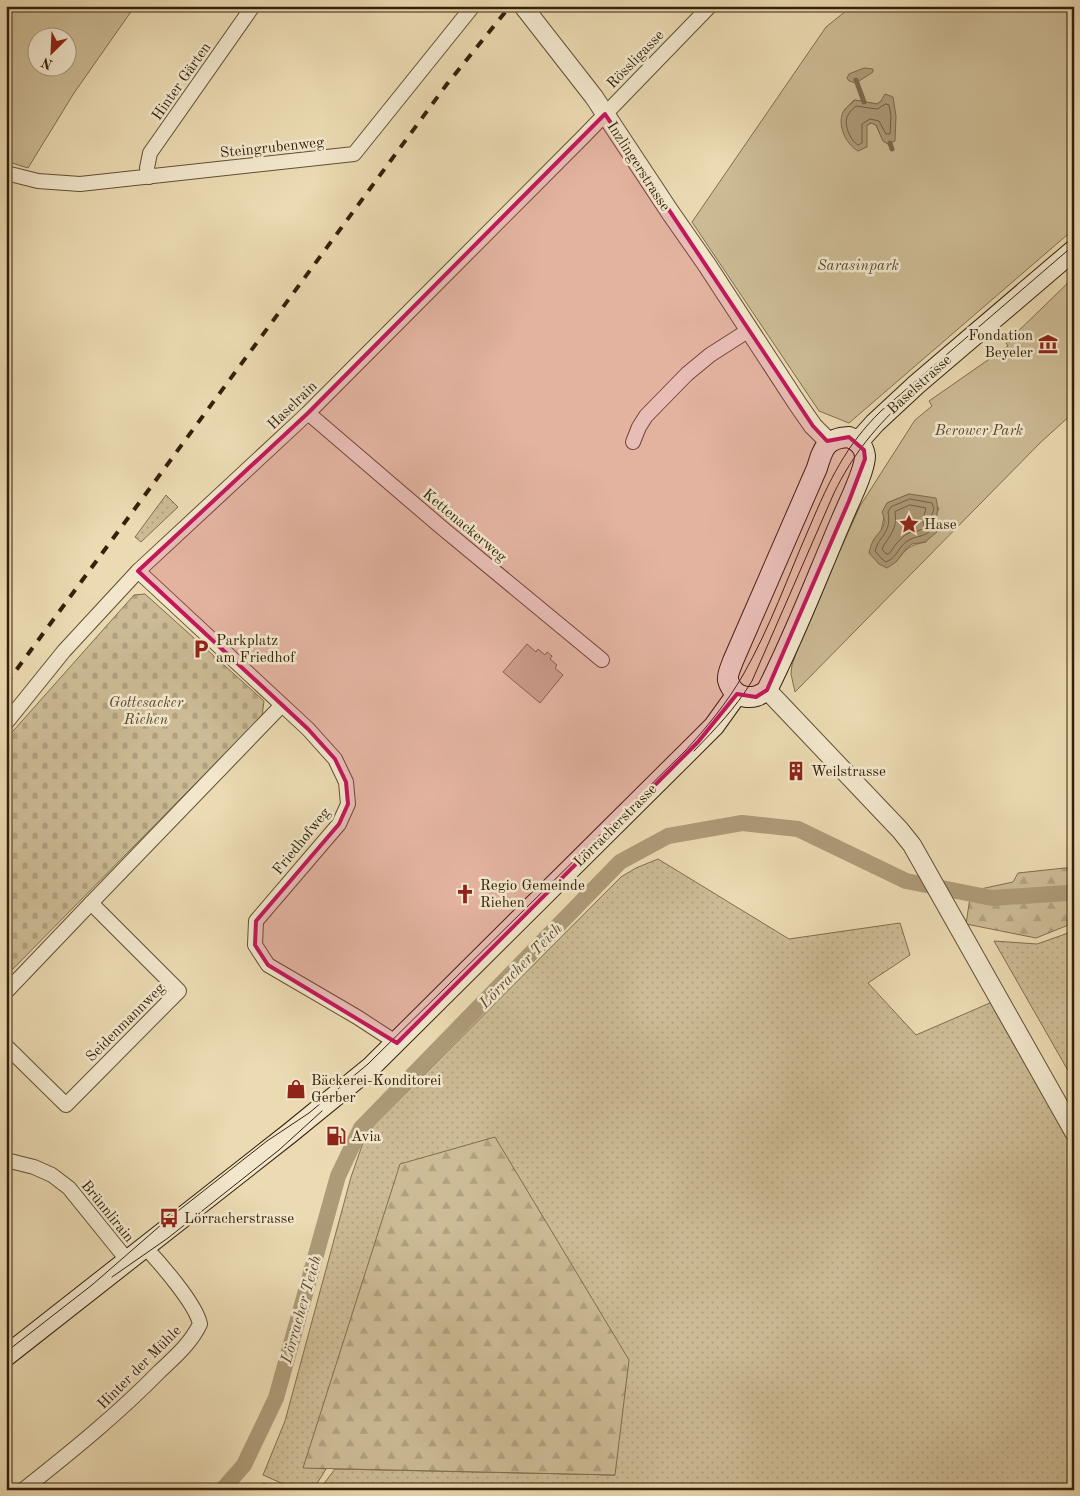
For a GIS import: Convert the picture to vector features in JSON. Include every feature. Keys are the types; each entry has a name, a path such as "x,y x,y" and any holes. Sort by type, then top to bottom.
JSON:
{"main road":[{"name":"Baselstrasse","path":"858,442 875,423 917,384 1074,250"},
{"path":"849,437 858,442 864,450 865,459 861,472 767,690 756,698 737,694 731,687 728,674 821,455 829,442 838,438 849,437"},
{"name":"Lörracherstrasse","path":"6,1356 347,1087 396,1042 714,726 737,694"}],"street":[{"name":"Hinter Gärten","path":"148,177 147,168 150,153 253,6"},
{"name":"Steingrubenweg","path":"6,172 38,181 80,184 354,154 473,6"},
{"name":"Inzlingerstrasse","path":"523,6 594,96 813,426 829,442"},
{"name":"Rössligasse","path":"605,114 710,6"},
{"name":"Haselrain","path":"6,723 64,651 138,571 308,413 605,114"},
{"path":"633,442 646,416 687,374 710,355 749,330"},
{"name":"Kettenackerweg","path":"308,413 441,527 602,660"},
{"name":"Friedhofweg","path":"138,571 308,729 334,759 346,782 348,804 340,824 256,921 255,945 268,965 357,1016 396,1042"},
{"path":"767,690 912,845 1074,1132"},
{"path":"6,992 282,705"},
{"name":"Seidenmannweg","path":"6,1046 66,1105 179,991 91,904"},
{"name":"Brünnlirain","path":"6,1160 34,1167 52,1175 69,1188 128,1261"},
{"name":"Hinter der Mühle","path":"24,1490 129,1403 196,1334 200,1324 195,1311 157,1259 145,1247"}],"highlighted area":[{"path":"605,114 813,426 827,441 849,437 864,450 865,459 849,501 767,690 756,697 737,694 698,742 397,1043 268,965 255,945 256,921 339,824 348,804 346,782 335,759 308,729 138,571 308,413"}],"green space":[{"path":"6,6 135,6 74,93 28,168 6,161"},
{"name":"Sarasinpark","path":"852,6 1074,6 1074,229 849,423 819,411 692,222 826,27","holes":["854,100 877,104 881,101 888,144 883,141 876,125 871,123 867,125 844,110"]},
{"name":"Berower Park","path":"1074,277 1074,412 1040,443 795,692 791,674 792,665 803,633 860,506 915,420 932,406 929,401 1008,346 1006,343","holes":["909,494 939,508 926,542 908,548 896,562 873,541 881,531 887,503"]},
{"path":"166,495 178,507 141,542 135,537"},
{"name":"Gottesacker Riehen","path":"145,594 264,701 262,716 6,976 6,739 134,595"},
{"path":"527,644 536,652 538,649 545,655 547,652 552,656 550,659 557,665 555,668 563,675 540,703 503,672"},
{"path":"658,859 789,939 900,923 910,955 868,983 916,1035 999,999 1074,1132 1074,1490 319,1490 335,1469 615,1475 303,1467 326,1469 313,1490 297,1490 263,1475 285,1421 351,1177 365,1137 375,1124 621,877 636,868"},
{"path":"1074,867 1074,917 1071,924 1036,938 966,924 971,891 1013,882 1018,873"},
{"path":"1074,931 1074,1081 994,941 1037,944"},
{"path":"495,1137 629,1360 615,1475 303,1468 400,1164"},
{"path":"263,1483 287,1490 256,1490"}],"water":[{"path":"864,68 873,69 873,72 856,83 849,81 847,78 849,74"},
{"path":"885,94 893,97 896,116 895,141 888,144 883,141 876,125 871,123 867,125 867,147 858,151 846,139 842,129 841,117 843,112 855,100 877,104"},
{"path":"909,494 936,498 937,532 925,542 912,544 896,562 887,568 879,564 869,553 873,541 884,525 882,512 887,503"}],"waterway":[{"path":"856,80 864,102"},
{"path":"890,143 892,149"},
{"name":"Lörracher Teich","path":"222,1490 244,1465 276,1398 338,1176 361,1128 620,862 668,836 742,823 798,829 906,881 992,898 1068,893 1074,890"}],"tram line":[{"path":"6,1352 92,1285 169,1218 267,1141 309,1113 368,1064 685,751 716,715 753,657 824,494 848,450 881,411 1074,245"},
{"path":"694,751 718,726 752,681 841,479 866,441 909,396"},
{"path":"112,1277 168,1238 279,1150 322,1111"}],"railway":[{"path":"6,684 447,84 510,6"}],"place":[{"name":"Fondation Beyeler","path":"1048,344"},
{"name":"Hase","path":"909,524"},
{"name":"Parkplatz am Friedhof","path":"201,649"},
{"name":"Weilstrasse","path":"796,771"},
{"name":"Regio Gemeinde Riehen","path":"465,894"},
{"name":"Bäckerei-Konditorei Gerber","path":"296,1089"},
{"name":"Avia","path":"336,1136"},
{"name":"Lörracherstrasse","path":"169,1218"}]}
